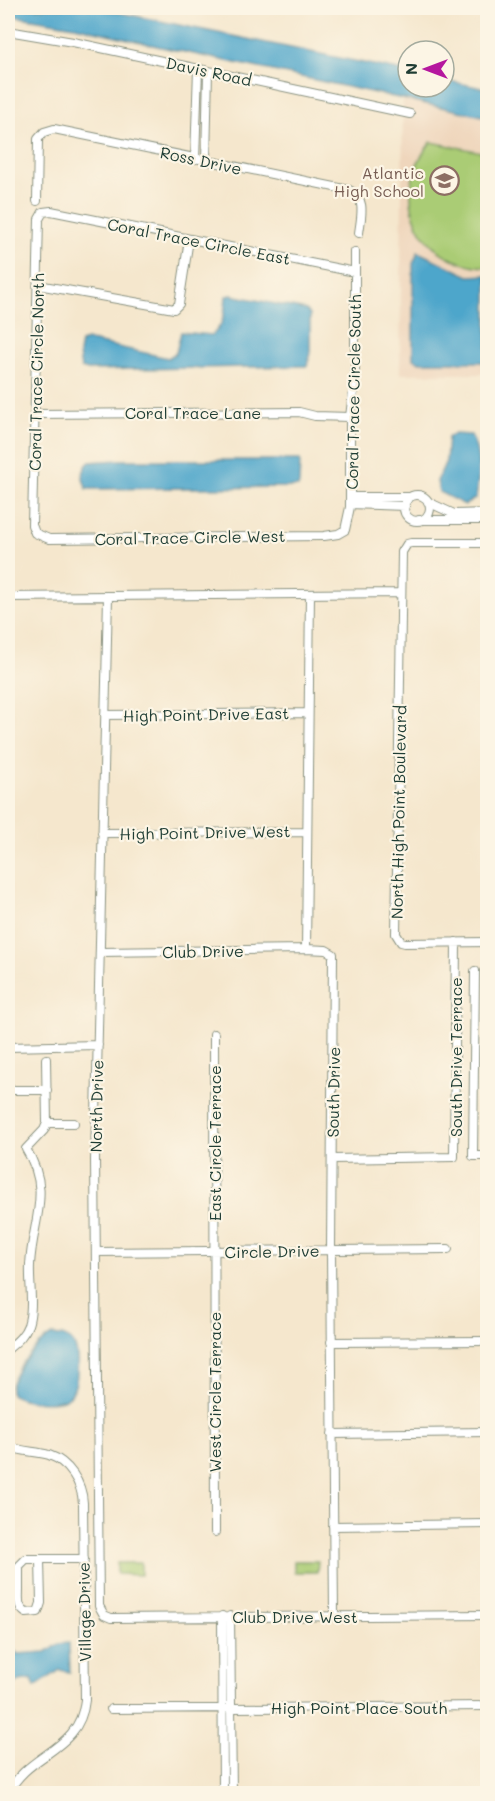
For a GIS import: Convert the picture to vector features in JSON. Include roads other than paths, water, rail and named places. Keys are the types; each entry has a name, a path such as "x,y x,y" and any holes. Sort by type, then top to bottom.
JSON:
{"street":[{"name":"Davis Road","path":"8,31 61,39 410,114"},
{"path":"195,159 198,69"},
{"path":"206,162 208,71"},
{"name":"Ross Drive","path":"36,201 38,144 41,135 54,129 349,190 360,198 359,233"},
{"name":"Coral Trace Circle East","path":"43,212 51,211 355,272"},
{"name":"Coral Trace Circle North","path":"35,533 32,525 34,414 39,219 43,212"},
{"path":"38,285 174,309 179,304 189,239"},
{"name":"Coral Trace Circle South","path":"345,530 350,500 350,417 355,375 356,252"},
{"name":"Coral Trace Lane","path":"34,414 299,412 315,416 350,417"},
{"path":"350,500 420,495 428,502 454,514 488,513"},
{"path":"410,497 405,506 408,516 418,520 488,520"},
{"path":"350,500 405,506"},
{"path":"418,520 427,515 428,502"},
{"name":"Coral Trace Circle West","path":"35,533 49,539 324,536 339,534 345,530"},
{"name":"North High Point Boulevard","path":"488,543 407,544 402,552 396,934 400,942 405,943 488,942"},
{"path":"8,597 401,593"},
{"path":"306,950 310,594"},
{"name":"North Drive","path":"104,1615 99,1606 96,1252 108,596"},
{"name":"High Point Drive East","path":"105,715 308,713"},
{"name":"High Point Drive West","path":"102,833 307,832"},
{"name":"South Drive Terrace","path":"332,1159 454,1156 456,942"},
{"name":"Club Drive","path":"100,952 306,950"},
{"name":"South Drive","path":"306,950 330,951 334,959 330,1250 334,1616"},
{"path":"474,971 473,1156 488,1156"},
{"name":"East Circle Terrace","path":"213,1251 214,1034"},
{"path":"8,1047 98,1045"},
{"path":"8,1349 22,1335 29,1320 30,1262 40,1205 38,1177 26,1149 44,1130 47,1123 46,1059"},
{"path":"8,1090 47,1090"},
{"path":"47,1123 74,1123"},
{"name":"Circle Drive","path":"96,1252 448,1249"},
{"name":"West Circle Terrace","path":"213,1251 215,1532"},
{"path":"331,1342 488,1341"},
{"path":"332,1434 488,1432"},
{"name":"Village Drive","path":"8,1446 26,1453 50,1456 70,1470 83,1498 85,1700 82,1718 66,1741 17,1778 8,1794"},
{"path":"333,1526 488,1524"},
{"path":"40,1559 41,1603 38,1612 26,1613 19,1605 22,1561 40,1559 84,1559"},
{"path":"8,1589 19,1589"},
{"name":"Club Drive West","path":"104,1615 111,1618 488,1615"},
{"path":"226,1616 227,1708 232,1794"},
{"name":"High Point Place South","path":"111,1709 488,1706"},
{"path":"223,1794 227,1708"}],"water":[{"path":"8,8 97,8 396,70 396,97 161,47 75,26 8,15"},
{"path":"456,83 487,89 487,117 403,99 456,99"},
{"path":"418,252 469,276 487,275 487,362 420,362 413,359 413,264"},
{"path":"231,295 306,310 310,315 310,356 307,366 88,370 81,368 79,353 81,342 86,340 168,358 176,353 181,332 212,335 216,331 223,318 226,296"},
{"path":"454,434 471,435 478,458 476,498 465,505 439,492 437,481 446,461 448,437"},
{"path":"300,460 299,484 298,487 87,489 83,475 89,462"},
{"path":"52,1335 69,1339 75,1348 77,1368 72,1393 68,1397 52,1402 33,1401 11,1394 14,1378 24,1361 38,1345"},
{"path":"69,1643 70,1672 60,1670 35,1687 32,1679 19,1681 8,1691 8,1645 18,1654 46,1652 59,1644"}],"place":[{"name":"Atlantic High School","path":"445,181"}]}
